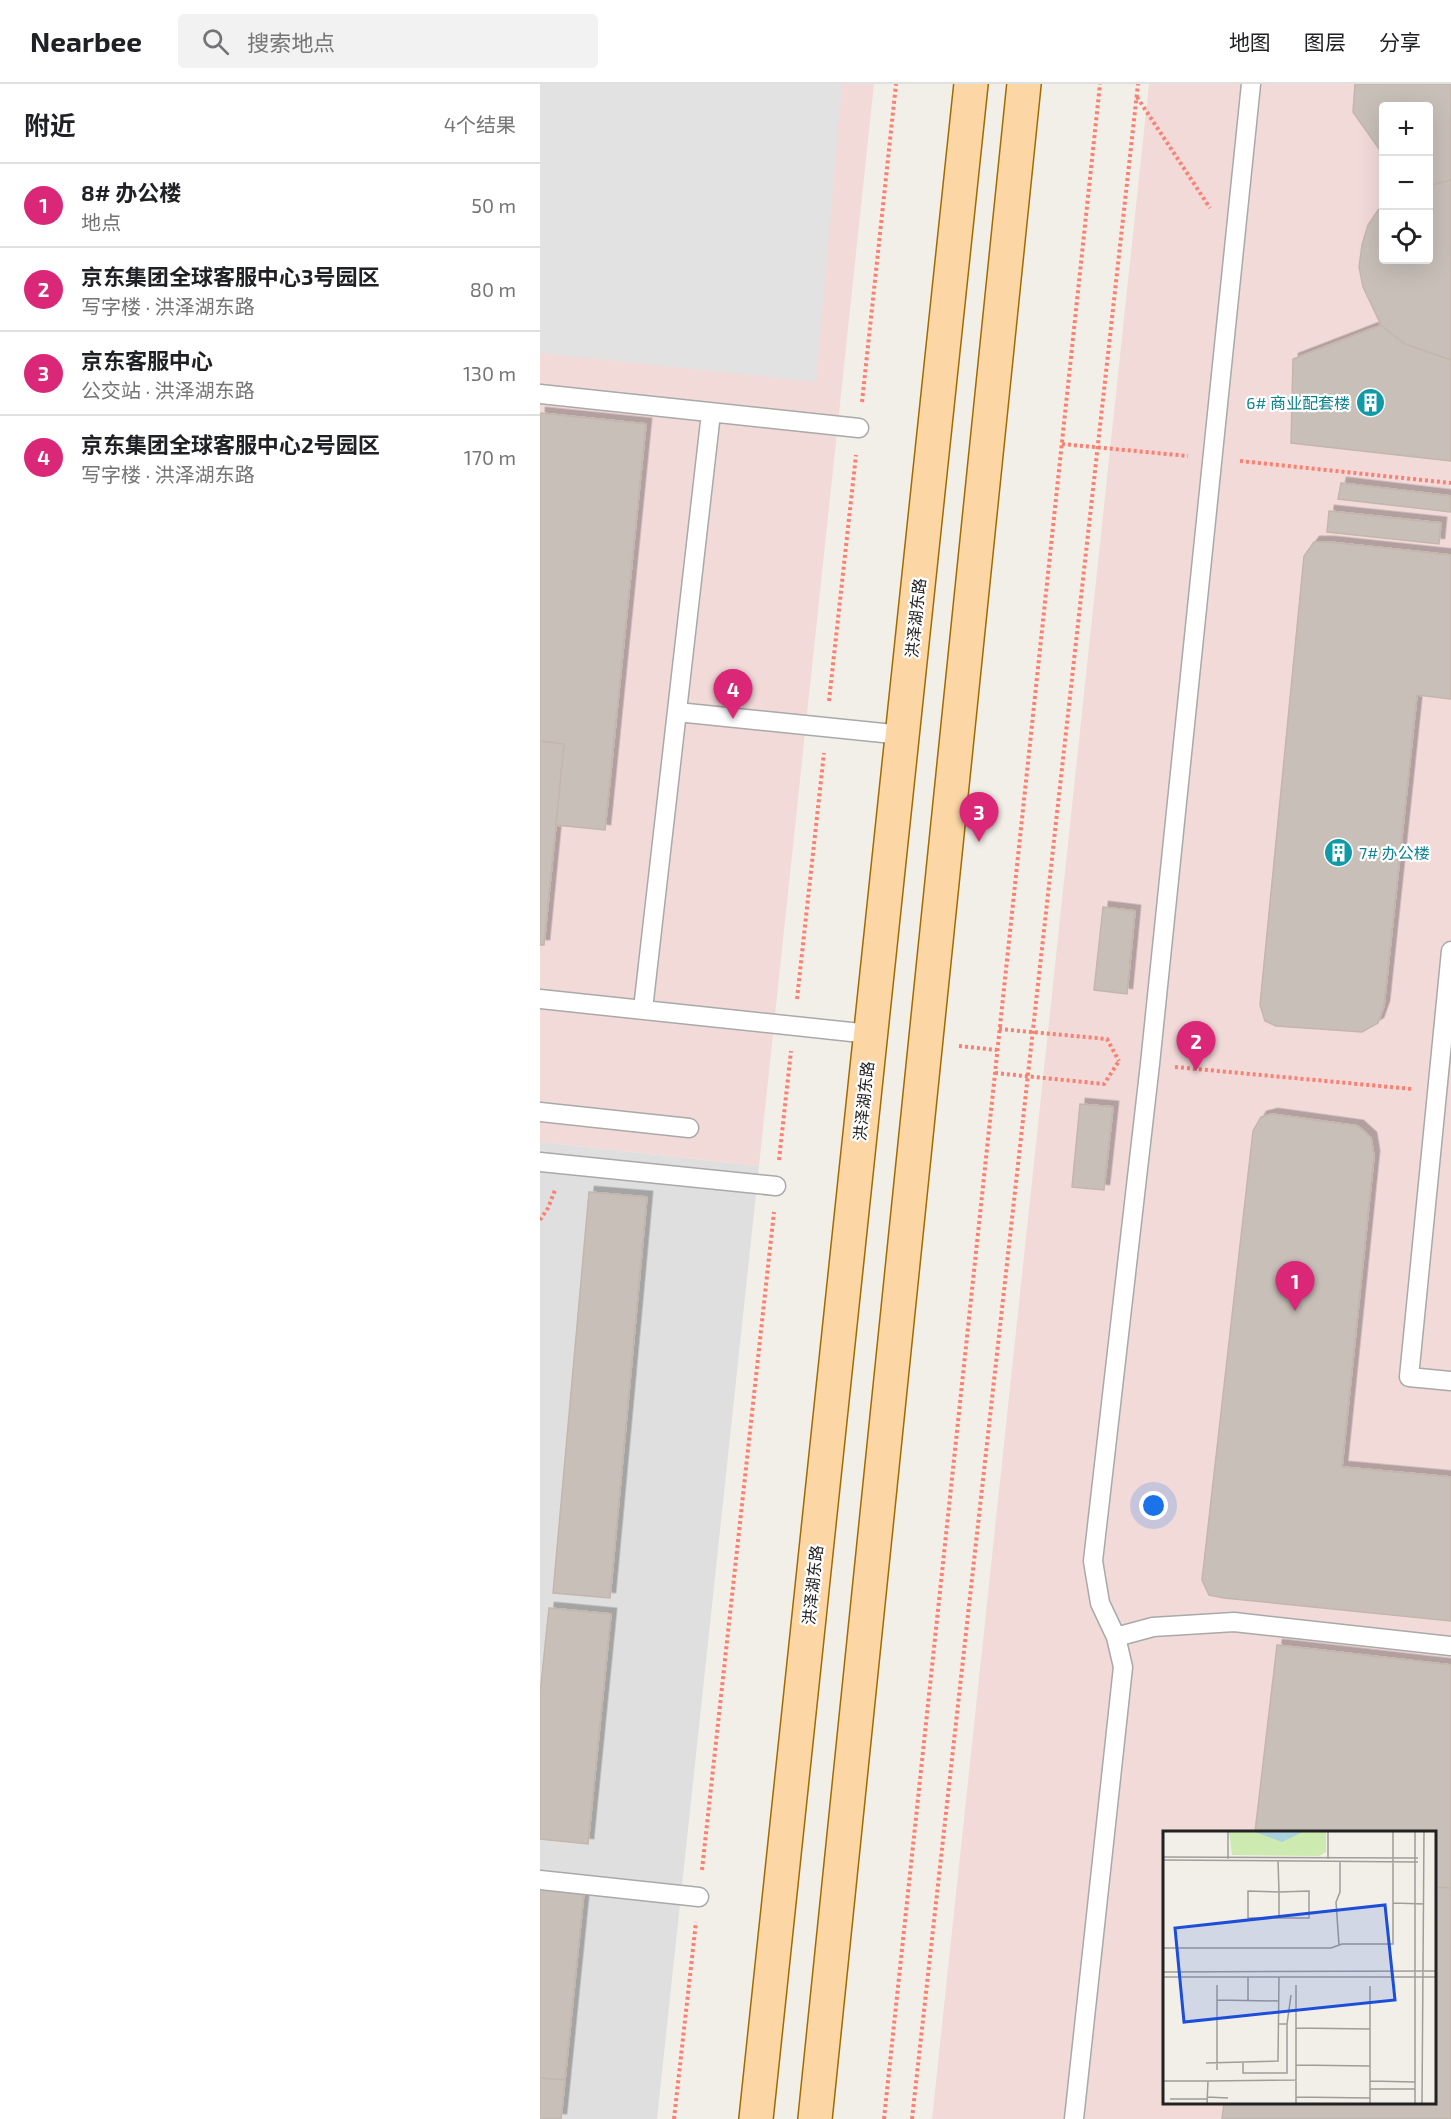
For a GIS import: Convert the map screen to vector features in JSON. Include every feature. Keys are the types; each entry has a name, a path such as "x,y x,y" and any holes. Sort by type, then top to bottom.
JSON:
{"main road":[{"name":"洪泽湖东路","path":"756,2119 971,84"},
{"path":"814,2119 1024,84"}],"lane":[{"path":"1074,2119 1123,1667 1116,1637 1100,1603 1093,1561 1150,1064 1251,84"},
{"path":"540,394 859,428"},
{"path":"643,1009 711,412"},
{"path":"677,712 903,735"},
{"path":"1451,951 1444,1092 1408,1377 1451,1381"},
{"path":"540,999 870,1034"},
{"path":"540,1112 689,1128"},
{"path":"540,1162 776,1186"},
{"path":"1116,1637 1153,1627 1234,1622 1451,1646"},
{"path":"540,1880 699,1897"}],"path":[{"path":"674,2119 896,84"},
{"path":"884,2119 1100,84"},
{"path":"912,2119 1138,84"},
{"path":"1137,96 1234,246"},
{"path":"1062,444 1451,483"},
{"path":"999,1029 1107,1039 1119,1061"},
{"path":"994,1073 1104,1084 1119,1061"},
{"path":"1119,1061 1444,1092"}],"shaded area":[{"path":"540,84 874,84 759,1166 540,1142"},
{"path":"540,84 842,84 816,382 540,353"},
{"path":"1149,84 1451,84 1451,2119 932,2119"},
{"path":"540,1142 759,1166 657,2119 540,2119"}],"building":[{"path":"1355,84 1451,84 1451,180 1433,185 1433,102 1379,102 1379,149 1353,112"},
{"path":"1451,180 1451,360 1405,344 1381,325 1363,287 1359,267 1368,225 1379,210 1379,264 1433,264 1433,185"},
{"name":"6# 商业配套楼","path":"1381,325 1405,344 1451,360 1451,461 1291,443 1293,359"},
{"path":"540,413 646,424 605,830 556,825 564,744 540,741"},
{"path":"1341,483 1451,496 1451,512 1338,499"},
{"path":"1329,511 1441,523 1439,544 1327,532"},
{"name":"7# 办公楼","path":"1314,542 1451,555 1451,699 1417,695 1384,1006 1378,1023 1362,1032 1276,1026 1265,1021 1260,1005 1304,556"},
{"path":"540,741 564,744 544,945 540,945"},
{"path":"1103,907 1135,911 1127,994 1094,990"},
{"path":"1080,1104 1113,1107 1104,1190 1072,1187"},
{"path":"1272,1114 1358,1126 1371,1138 1374,1156 1342,1467 1451,1477 1451,1621 1224,1598 1209,1595 1202,1580 1253,1131 1261,1117"},
{"path":"589,1192 647,1197 610,1598 553,1593"},
{"path":"549,1608 611,1614 588,1844 540,1839 540,1694"},
{"path":"1277,1645 1451,1665 1451,1888 1436,1887 1436,1831 1255,1831"},
{"path":"540,1887 584,1892 561,2119 540,2119"},
{"path":"1436,1887 1451,1888 1451,2119 1222,2119 1224,2104 1436,2104"},
{"path":"540,2078 565,2080 561,2119 540,2119"}],"place":[{"name":"6# 商业配套楼","path":"1371,402"},
{"name":"京东集团全球客服中心2号园区","path":"733,719"},
{"name":"京东客服中心","path":"979,842"},
{"name":"7# 办公楼","path":"1338,852"},
{"name":"京东集团全球客服中心3号园区","path":"1196,1071"},
{"name":"8# 办公楼","path":"1295,1311"}]}
